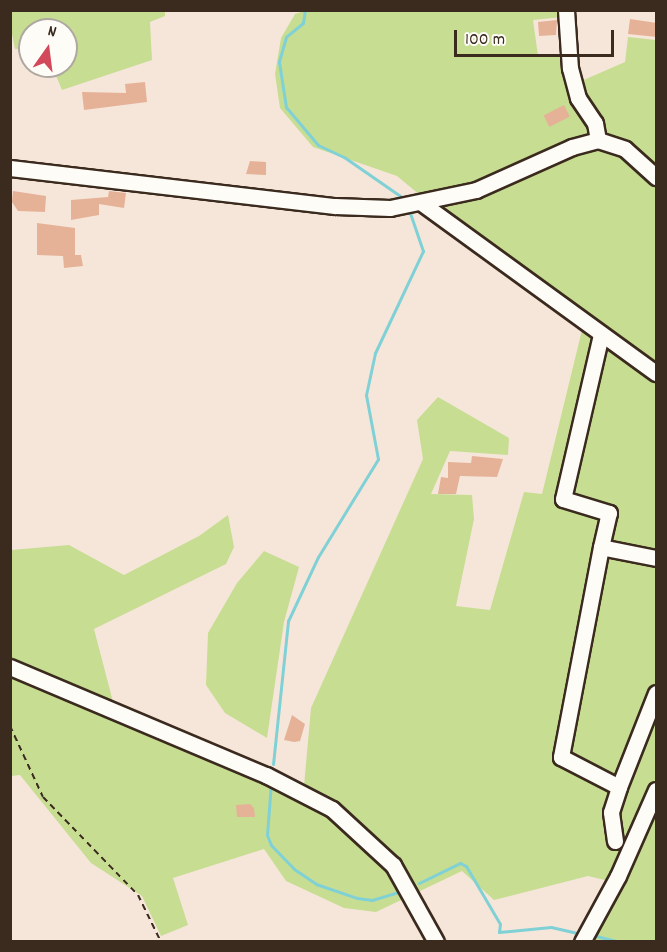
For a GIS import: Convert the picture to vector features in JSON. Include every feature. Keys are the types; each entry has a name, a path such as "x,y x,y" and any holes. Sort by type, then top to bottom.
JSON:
{"street":[{"path":"567,10 570,68 598,140"},
{"path":"10,168 335,206 390,208 423,204 476,190 579,144 598,140 638,158 657,177"},
{"path":"423,204 657,373"},
{"path":"601,334 563,499 609,513 561,757 619,787"},
{"path":"601,547 657,558"},
{"path":"10,668 266,775 332,809 393,865 436,942"},
{"path":"615,841 611,812 657,693"},
{"path":"582,942 618,876 657,790"}],"path":[{"path":"10,726 43,797 138,896 161,942"}],"green space":[{"path":"165,10 165,16 150,22 152,60 62,90 57,78 78,78 78,18 18,18 18,49 15,49 11,29 11,11"},
{"path":"307,10 571,11 572,16 533,20 538,56 572,53 579,82 625,62 628,37 656,40 656,941 587,940 609,881 588,876 494,900 462,871 376,912 344,908 286,881 264,849 173,878 188,925 161,936 142,896 91,863 20,775 11,776 11,550 69,545 124,575 199,536 228,515 234,547 226,564 94,629 117,717 304,786 311,708 423,459 417,420 438,397 509,438 508,455 450,451 431,494 472,495 474,519 456,606 490,610 524,492 542,494 582,330 397,176 313,147 280,108 275,74 281,38 295,14"},
{"path":"264,551 299,567 284,622 267,738 225,713 206,685 208,633 237,583"}],"building":[{"path":"630,19 657,23 657,37 628,34"},
{"path":"557,20 556,35 539,36 538,22"},
{"path":"145,82 147,102 84,110 82,92 126,93 125,84"},
{"path":"564,105 570,117 549,127 544,115"},
{"path":"250,161 266,162 266,175 246,174"},
{"path":"13,191 46,196 45,212 18,211 12,202"},
{"path":"109,191 126,193 124,208 99,204 99,215 71,220 71,200 108,197"},
{"path":"37,223 75,228 75,255 81,255 83,266 64,268 63,256 37,255"},
{"path":"472,456 503,459 497,477 460,476 456,494 438,494 441,477 448,478 448,462 471,463"},
{"path":"292,715 305,724 300,741 284,740"},
{"path":"250,804 254,808 255,817 237,817 236,805"}],"waterway":[{"path":"305,10 303,23 286,37 279,62 286,107 318,145 344,157 403,198"},
{"path":"273,764 288,621 318,557 378,459 366,395 375,353 423,251 409,210"},
{"path":"271,782 267,835 271,845 294,869 316,884 357,898 372,900 399,892"},
{"path":"419,883 460,863 466,866 500,924 499,932 551,927 578,933"},
{"path":"592,935 620,942"}]}
